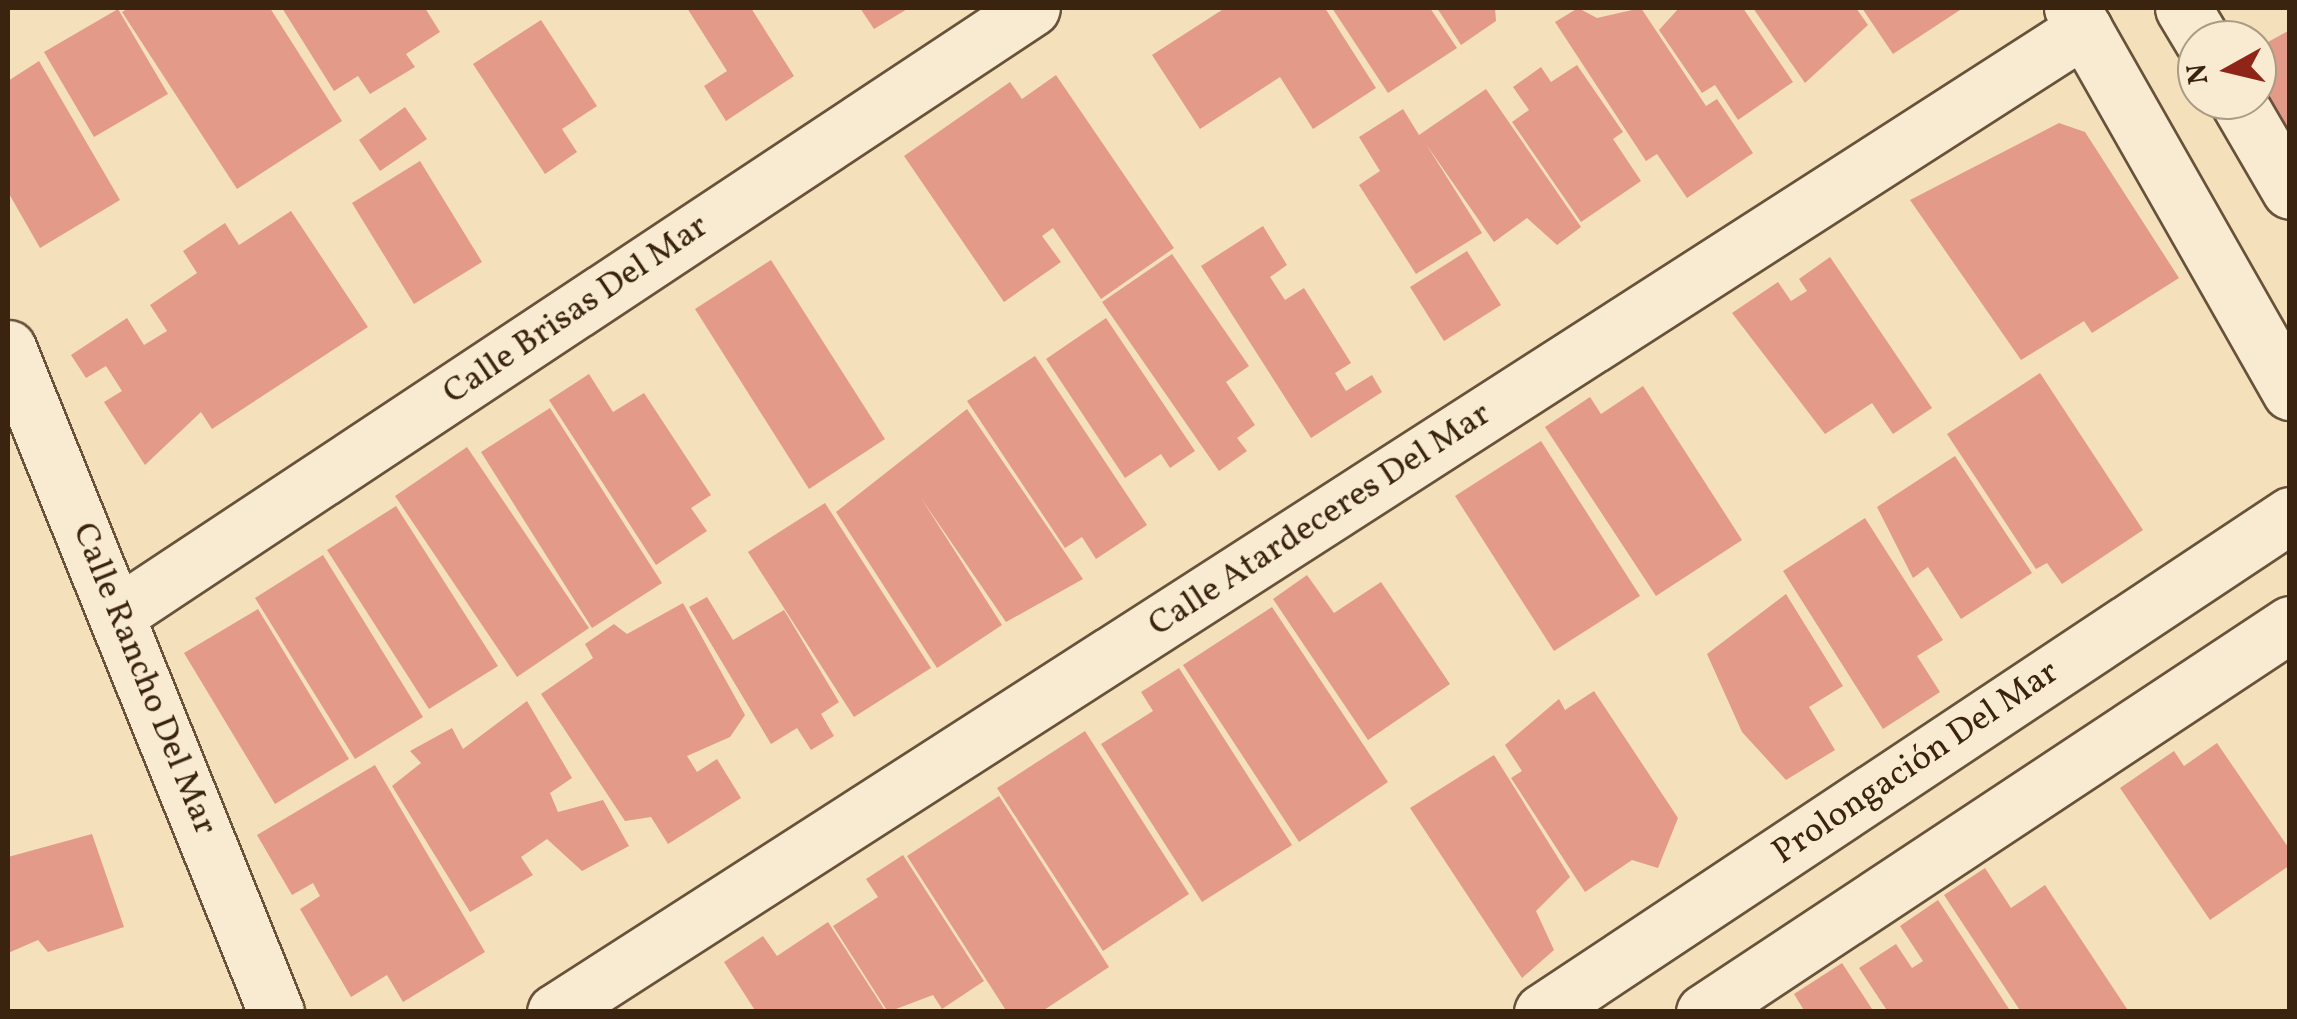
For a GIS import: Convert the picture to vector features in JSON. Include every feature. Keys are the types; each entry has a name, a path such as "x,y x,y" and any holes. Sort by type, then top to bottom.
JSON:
{"street":[{"name":"Calle Brisas Del Mar","path":"119,613 1032,8"},
{"path":"2078,18 2290,392"},
{"name":"Calle Atardeceres Del Mar","path":"556,1012 2078,18"},
{"path":"2249,120 2290,191"},
{"name":"Calle Rancho Del Mar","path":"8,348 119,613 276,1012"},
{"name":"Prolongación Del Mar","path":"1542,1012 2290,515"},
{"path":"1704,1012 2290,624"}],"building":[{"path":"129,8 270,8 342,121 237,189 122,12"},
{"path":"282,8 425,8 440,32 406,54 415,67 370,94 358,76 334,91"},
{"path":"687,8 751,8 794,76 726,121 704,86 727,71"},
{"path":"860,8 909,8 874,29"},
{"path":"1225,8 1325,8 1376,88 1313,129 1280,77 1200,129 1152,55"},
{"path":"1332,8 1430,8 1457,48 1388,93"},
{"path":"1437,8 1495,8 1496,21 1461,45"},
{"path":"1578,8 1597,18 1641,8 1706,106 1717,99 1753,153 1687,198 1657,154 1646,161 1555,22"},
{"path":"1679,8 1743,8 1793,82 1738,120 1715,85 1702,93 1659,30"},
{"path":"1753,8 1856,8 1868,25 1805,83"},
{"path":"1862,8 1963,8 1893,54"},
{"path":"118,9 168,94 94,137 44,52"},
{"path":"541,20 597,106 562,129 577,152 545,174 473,64"},
{"path":"2290,30 2290,143 2277,120 2277,37"},
{"path":"39,61 120,200 40,248 8,192 8,81"},
{"path":"1577,65 1623,132 1613,139 1641,181 1581,222 1512,122 1529,110 1513,87 1541,67 1551,82"},
{"path":"1056,75 1174,248 1101,299 1053,228 1042,236 1061,262 1004,302 904,156 1010,82 1022,99"},
{"path":"1486,89 1581,227 1557,245 1527,218 1494,242 1426,144 1482,233 1416,274 1359,185 1380,171 1359,137 1403,109 1419,135"},
{"path":"405,107 427,139 380,171 359,140"},
{"path":"2059,123 2085,132 2179,278 2092,333 2084,321 2021,360 1910,200"},
{"path":"420,161 482,262 414,304 352,203"},
{"path":"291,211 368,327 212,429 201,412 145,465 104,402 122,391 106,366 86,378 71,355 127,318 144,345 167,331 150,305 197,273 183,251 225,223 239,245"},
{"path":"1263,226 1287,265 1270,277 1285,300 1304,288 1351,363 1335,373 1346,391 1372,375 1382,392 1311,438 1201,266"},
{"path":"1467,251 1501,305 1444,341 1410,287"},
{"path":"1172,254 1249,366 1226,382 1255,425 1237,438 1247,451 1219,471 1102,302"},
{"path":"1830,257 1932,408 1893,434 1872,403 1825,434 1732,313 1778,282 1791,301 1807,291 1799,279"},
{"path":"771,260 885,439 809,489 695,309"},
{"path":"1106,318 1195,451 1170,468 1161,454 1125,478 1046,359"},
{"path":"1035,356 1147,525 1096,559 1082,537 1065,548 967,401"},
{"path":"2040,373 2143,530 2062,584 2047,563 2036,569 1947,434"},
{"path":"589,374 613,412 644,393 711,495 691,508 707,531 656,565 549,400"},
{"path":"1643,386 1742,540 1656,596 1545,427 1590,397 1601,414"},
{"path":"550,408 662,583 592,628 481,452"},
{"path":"967,409 1083,579 1006,622 921,498 1002,625 937,668 836,512"},
{"path":"1541,441 1640,596 1554,651 1455,496"},
{"path":"467,447 589,628 517,677 395,496"},
{"path":"1955,456 2032,573 1961,619 1928,567 1913,578 1877,507"},
{"path":"825,503 931,668 854,717 748,552"},
{"path":"396,506 498,666 429,709 327,550"},
{"path":"1865,518 1943,640 1917,656 1940,692 1883,729 1783,571"},
{"path":"323,555 423,717 355,759 255,598"},
{"path":"1307,575 1334,613 1381,582 1450,684 1368,740 1273,599"},
{"path":"1786,594 1843,686 1809,707 1835,750 1786,780 1742,732 1707,654"},
{"path":"707,597 733,640 784,610 839,702 821,714 834,736 811,750 797,728 771,744 689,607"},
{"path":"683,603 745,715 730,737 687,756 697,772 717,759 741,798 668,844 651,817 625,821 541,694 593,658 585,644 614,624 627,634"},
{"path":"1272,607 1388,782 1299,842 1183,665"},
{"path":"258,609 349,759 275,804 184,653"},
{"path":"1179,668 1292,845 1202,902 1101,744 1153,711 1141,692"},
{"path":"1594,691 1678,818 1658,868 1632,860 1585,892 1511,778 1522,771 1505,745 1559,699 1565,710"},
{"path":"527,701 572,778 550,793 558,812 603,800 629,846 582,871 547,839 521,857 533,875 470,912 392,786 421,763 410,751 452,728 463,749"},
{"path":"1085,731 1189,894 1103,951 997,788"},
{"path":"2217,743 2290,850 2290,865 2210,920 2120,788 2174,751 2184,766"},
{"path":"1494,755 1570,877 1536,911 1554,950 1522,978 1410,808"},
{"path":"375,765 485,952 403,1002 387,975 351,997 300,909 320,896 313,883 292,895 257,835"},
{"path":"999,796 1109,967 1041,1012 1007,1012 907,856"},
{"path":"92,834 124,927 48,952 38,940 8,953 8,857"},
{"path":"903,855 984,981 942,1009 933,995 888,1012 833,926 878,897 866,879"},
{"path":"1985,868 2011,908 2045,885 2129,1012 2021,1012 1944,895"},
{"path":"1938,900 2011,1012 1888,1012 1859,968 1896,944 1912,968 1923,961 1900,926"},
{"path":"828,922 886,1012 756,1012 724,962 763,936 777,956"},
{"path":"1842,963 1874,1012 1805,1012 1794,994"}]}
